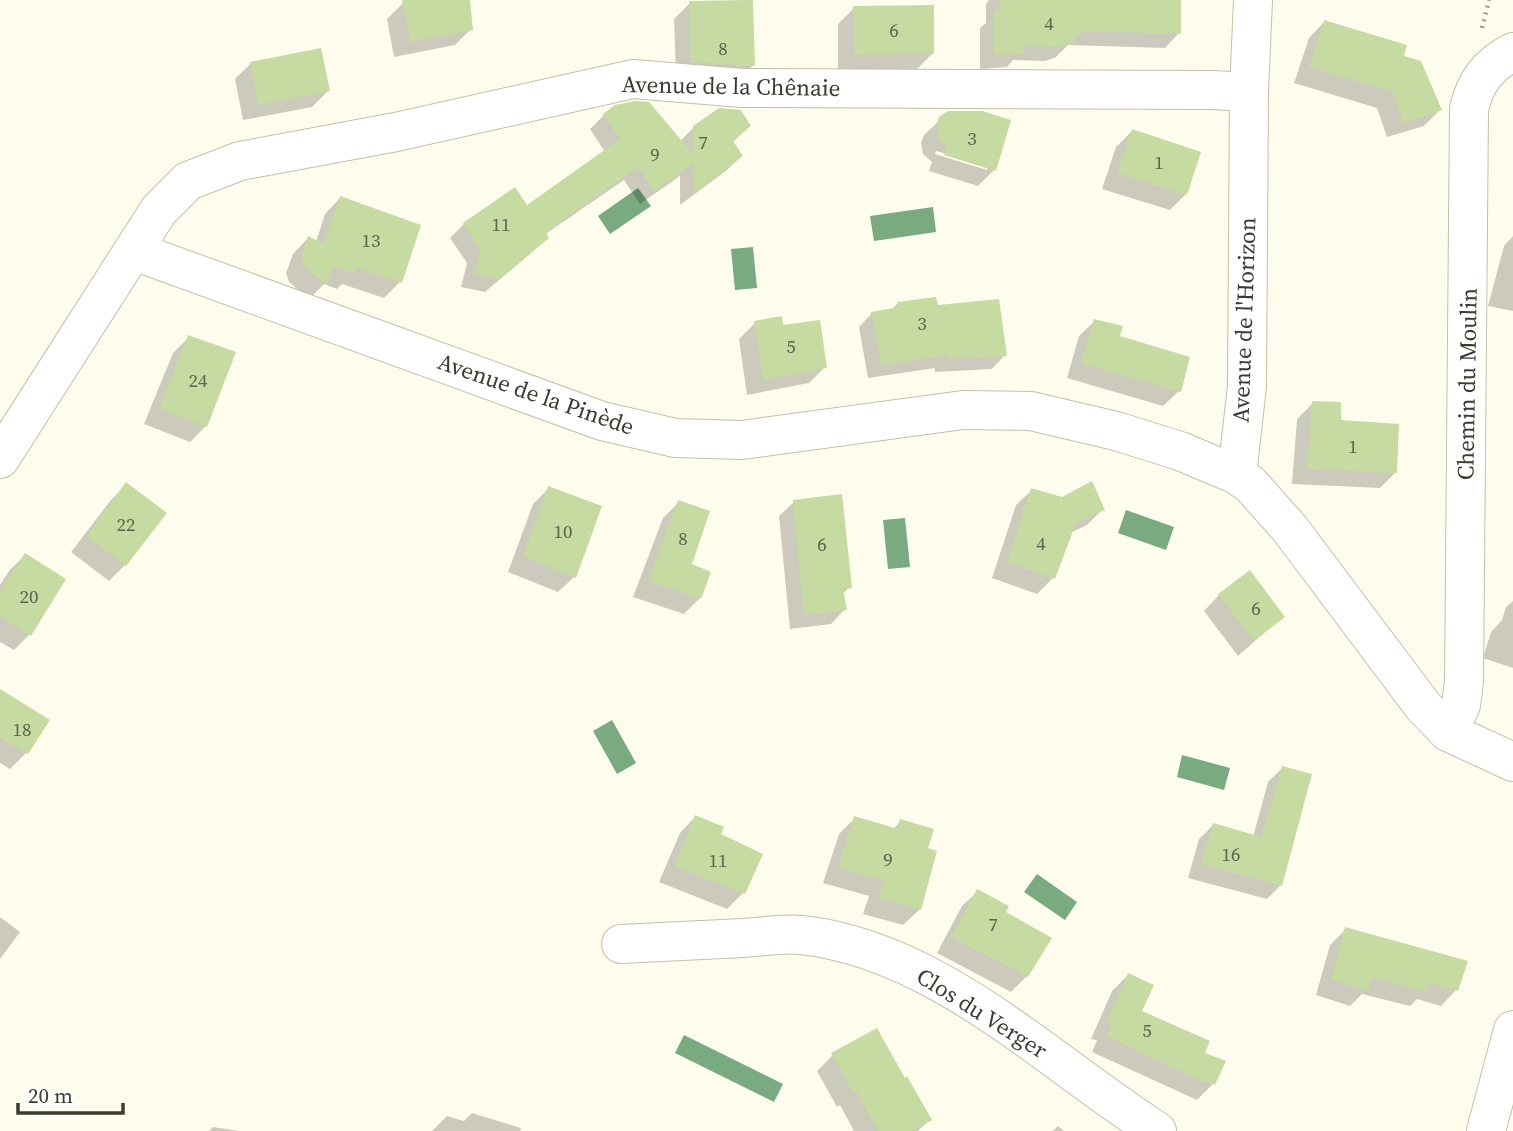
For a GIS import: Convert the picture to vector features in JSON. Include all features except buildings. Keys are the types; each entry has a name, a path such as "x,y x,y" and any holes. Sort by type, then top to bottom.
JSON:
{"street":[{"name":"Avenue de l'Horizon","path":"1237,475 1247,386 1249,92 1253,0"},
{"name":"Chemin du Moulin","path":"1448,732 1461,705 1464,682 1469,109 1473,89 1485,73 1499,59 1513,52"},
{"name":"Avenue de la Chênaie","path":"0,459 159,210 188,181 240,161 396,132 633,79 742,88 1249,92"},
{"name":"Avenue de la Pinède","path":"134,251 602,421 675,438 742,440 963,410 1031,411 1116,431 1180,451 1237,475"},
{"path":"1237,475 1251,485 1290,529 1418,699 1448,732 1513,762"},
{"name":"Clos du Verger","path":"621,944 798,935 832,940 869,951 905,965 958,993 1157,1131"},
{"path":"1486,1131 1513,1030"}],"shaded area":[{"path":"638,188 651,206 610,234 598,216"},
{"path":"933,207 936,232 874,241 870,216"},
{"path":"753,247 757,288 735,290 731,249"},
{"path":"1126,510 1174,527 1166,550 1118,533"},
{"path":"905,518 910,567 888,569 883,520"},
{"path":"612,720 636,763 617,774 593,731"},
{"path":"1182,755 1230,768 1224,790 1177,777"},
{"path":"1037,874 1077,902 1065,920 1024,892"},
{"path":"684,1035 783,1084 774,1102 675,1053"}]}
